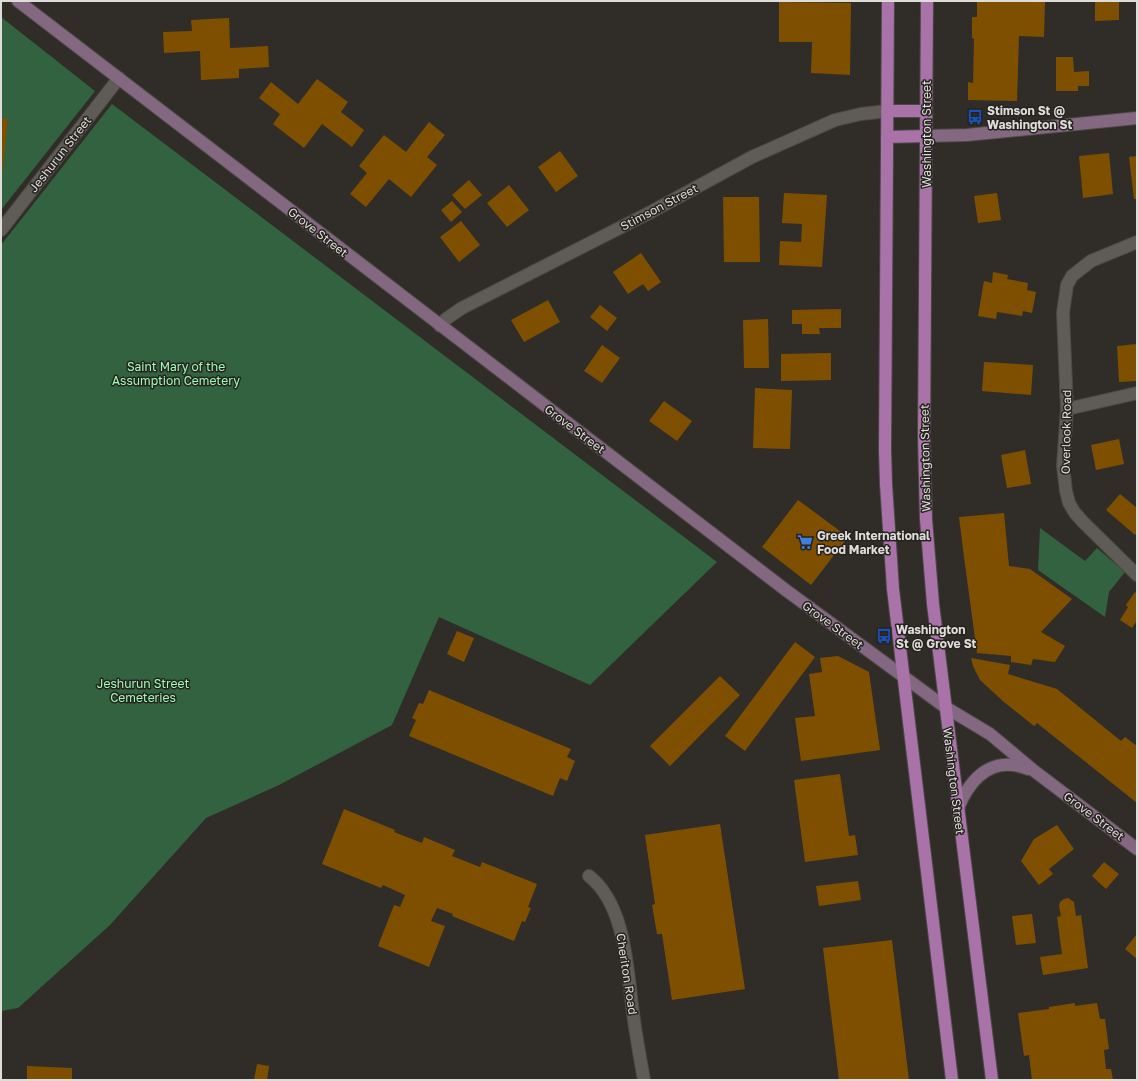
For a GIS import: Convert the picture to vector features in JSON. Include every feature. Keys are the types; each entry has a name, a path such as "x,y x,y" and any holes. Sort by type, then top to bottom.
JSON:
{"main road":[{"name":"Grove Street","path":"18,1 781,586 945,707 990,734 1033,770 1137,849"},
{"path":"888,1 886,484 893,589 952,1080"},
{"name":"Washington Street","path":"927,1 925,479 933,604 992,1080"},
{"path":"887,111 926,111"},
{"path":"887,137 967,135 1137,118"},
{"path":"958,808 963,796 976,778 984,771 1002,764 1012,764 1033,770"}],"street":[{"name":"Jeshurun Street","path":"1,230 119,78"},
{"name":"Stimson Street","path":"440,326 446,319 462,308 649,213 752,157 835,120 861,114 887,111"},
{"name":"Overlook Road","path":"1137,242 1128,244 1091,261 1072,276 1067,286 1063,313 1068,409 1063,466 1069,502 1075,513 1083,522 1137,574"},
{"path":"1068,409 1137,393"},
{"name":"Cheriton Road","path":"589,876 600,885 615,912 620,928 644,1080"}],"green space":[{"path":"1,17 95,91 1,210"},
{"name":"Saint Mary of the Assumption Cemetery","path":"112,104 717,562 590,685 439,617 392,725 279,785 206,818 110,925 18,1008 1,1011 1,245"},
{"path":"1040,528 1085,561 1097,548 1125,572 1109,592 1105,617 1038,570"}],"building":[{"path":"977,1 1045,1 1044,37 1019,36 1017,101 968,100 968,82 973,83 974,39 972,38 972,17 977,17"},
{"path":"1095,1 1119,1 1119,20 1095,21"},
{"path":"779,2 851,3 850,75 811,73 812,42 779,42"},
{"path":"229,18 230,48 268,46 269,67 239,69 239,78 201,80 200,51 164,53 163,32 192,31 191,20"},
{"path":"1056,57 1073,57 1074,72 1089,71 1089,86 1078,86 1078,91 1056,91"},
{"path":"317,79 348,102 341,112 364,130 352,147 322,124 304,148 273,124 280,114 259,98 271,82 298,104"},
{"path":"1,118 8,119 2,175 1,175"},
{"path":"429,122 445,135 427,157 437,165 411,197 389,179 366,207 350,194 367,173 359,166 384,135 406,152"},
{"path":"560,151 578,176 556,192 538,167"},
{"path":"1109,153 1113,194 1083,198 1079,156"},
{"path":"1137,156 1137,199 1134,199 1129,157"},
{"path":"469,180 482,195 465,209 452,195"},
{"path":"509,185 529,210 507,227 487,203"},
{"path":"784,193 827,195 822,267 779,265 780,241 801,242 802,224 782,223"},
{"path":"997,193 1001,220 978,223 974,196"},
{"path":"723,197 759,197 760,262 724,262"},
{"path":"452,201 462,212 451,222 441,210"},
{"path":"461,221 480,245 459,262 440,237"},
{"path":"641,253 661,282 648,291 643,284 628,294 613,272"},
{"path":"993,272 1008,275 1007,279 1028,283 1027,290 1036,292 1032,313 1023,311 1022,316 997,312 996,319 978,316 984,281 992,283"},
{"path":"548,300 560,322 524,342 511,320"},
{"path":"600,305 617,318 607,331 590,317"},
{"path":"841,309 841,328 819,328 820,334 802,334 802,324 792,324 792,310"},
{"path":"768,319 769,368 744,368 743,320"},
{"path":"1137,344 1137,381 1119,382 1117,346"},
{"path":"602,345 620,358 602,383 584,371"},
{"path":"831,353 831,380 781,381 781,354"},
{"path":"984,362 1033,365 1031,395 982,391"},
{"path":"755,388 792,390 790,449 753,448"},
{"path":"664,401 692,421 677,441 649,421"},
{"path":"1119,439 1124,464 1096,470 1091,445"},
{"path":"1025,450 1031,484 1007,488 1001,455"},
{"path":"1120,494 1137,508 1137,532 1135,535 1106,510"},
{"name":"Greek International Food Market","path":"798,500 848,537 811,585 762,547"},
{"path":"1004,513 1009,566 1030,569 1072,599 1041,632 1065,646 1055,662 1033,659 1031,665 1011,662 1011,656 977,653 959,517"},
{"path":"1135,592 1137,594 1137,623 1136,622 1132,628 1120,620 1128,607 1126,605"},
{"path":"457,631 474,638 464,662 447,654"},
{"path":"795,642 815,657 745,751 725,736"},
{"path":"838,656 869,672 880,750 801,761 795,718 815,716 809,674 822,672 820,658"},
{"path":"971,658 1010,665 1008,674 1057,689 1121,741 1125,737 1137,746 1137,803 1037,723 1034,726 1004,702 980,680"},
{"path":"720,676 740,695 670,766 650,746"},
{"path":"429,690 571,749 567,757 575,761 567,781 560,778 553,796 409,736 416,720 412,718 419,703 423,704"},
{"path":"840,774 849,836 855,835 858,855 805,862 794,780"},
{"path":"344,809 422,843 424,837 455,850 452,856 480,867 482,862 537,884 528,907 531,908 525,922 522,921 514,941 452,916 453,914 437,908 431,921 445,926 429,967 378,946 394,905 400,907 405,895 383,885 381,888 322,864"},
{"path":"720,824 745,989 672,1000 662,934 657,934 652,905 655,904 645,835"},
{"path":"1057,825 1074,849 1049,869 1053,874 1039,885 1021,861 1034,839"},
{"path":"1104,862 1119,874 1106,889 1092,876"},
{"path":"858,881 861,900 819,906 816,886"},
{"path":"1068,898 1074,902 1076,916 1081,915 1088,968 1043,975 1040,957 1062,954 1057,917 1061,916 1059,906 1060,902"},
{"path":"1032,914 1036,943 1016,945 1012,916"},
{"path":"1137,934 1137,959 1125,949"},
{"path":"892,940 909,1080 839,1080 823,948"},
{"path":"1075,1003 1075,1006 1097,1003 1100,1019 1105,1019 1109,1049 1104,1050 1106,1069 1111,1069 1113,1080 1032,1080 1029,1055 1024,1056 1018,1013 1049,1009 1049,1007"},
{"path":"257,1064 269,1066 267,1080 254,1080"},
{"path":"27,1066 72,1068 72,1080 27,1080"}],"place":[{"name":"Stimson St @ Washington St","path":"975,117"},
{"name":"Greek International Food Market","path":"805,542"},
{"name":"Washington St @ Grove St","path":"884,636"}],"park label":[{"name":"Jeshurun Street Cemeteries","path":"143,690"}]}
